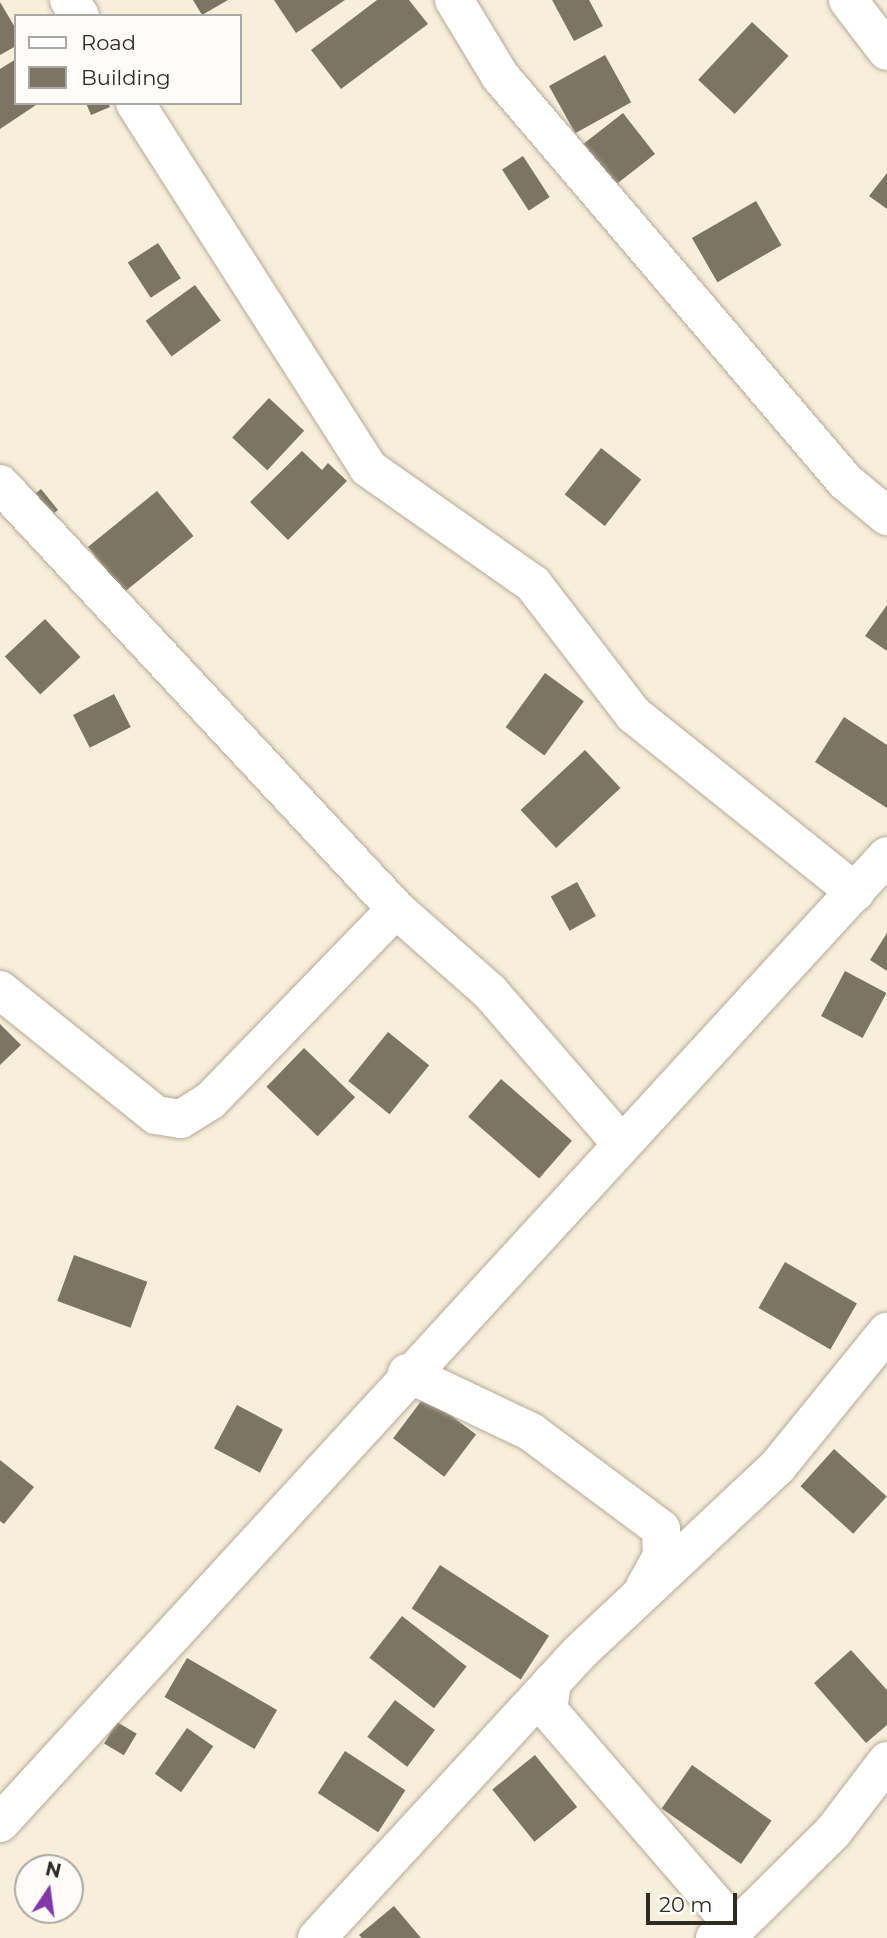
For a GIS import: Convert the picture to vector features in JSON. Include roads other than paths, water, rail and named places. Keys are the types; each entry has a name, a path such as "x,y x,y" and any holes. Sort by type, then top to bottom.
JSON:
{"street":[{"path":"454,0 500,76 845,481 887,516"},
{"path":"848,0 887,51"},
{"path":"136,105 368,468 533,584 633,713 855,892"},
{"path":"0,484 396,909 491,992 621,1143"},
{"path":"0,1824 407,1373 887,856"},
{"path":"0,990 156,1115 181,1119 210,1101 396,909"},
{"path":"317,1938 552,1682 641,1594 778,1466 887,1332"},
{"path":"407,1373 531,1432 661,1529 709,1531"},
{"path":"641,1594 662,1556 661,1529"},
{"path":"552,1682 548,1710 726,1933 833,1832 887,1761"}]}
